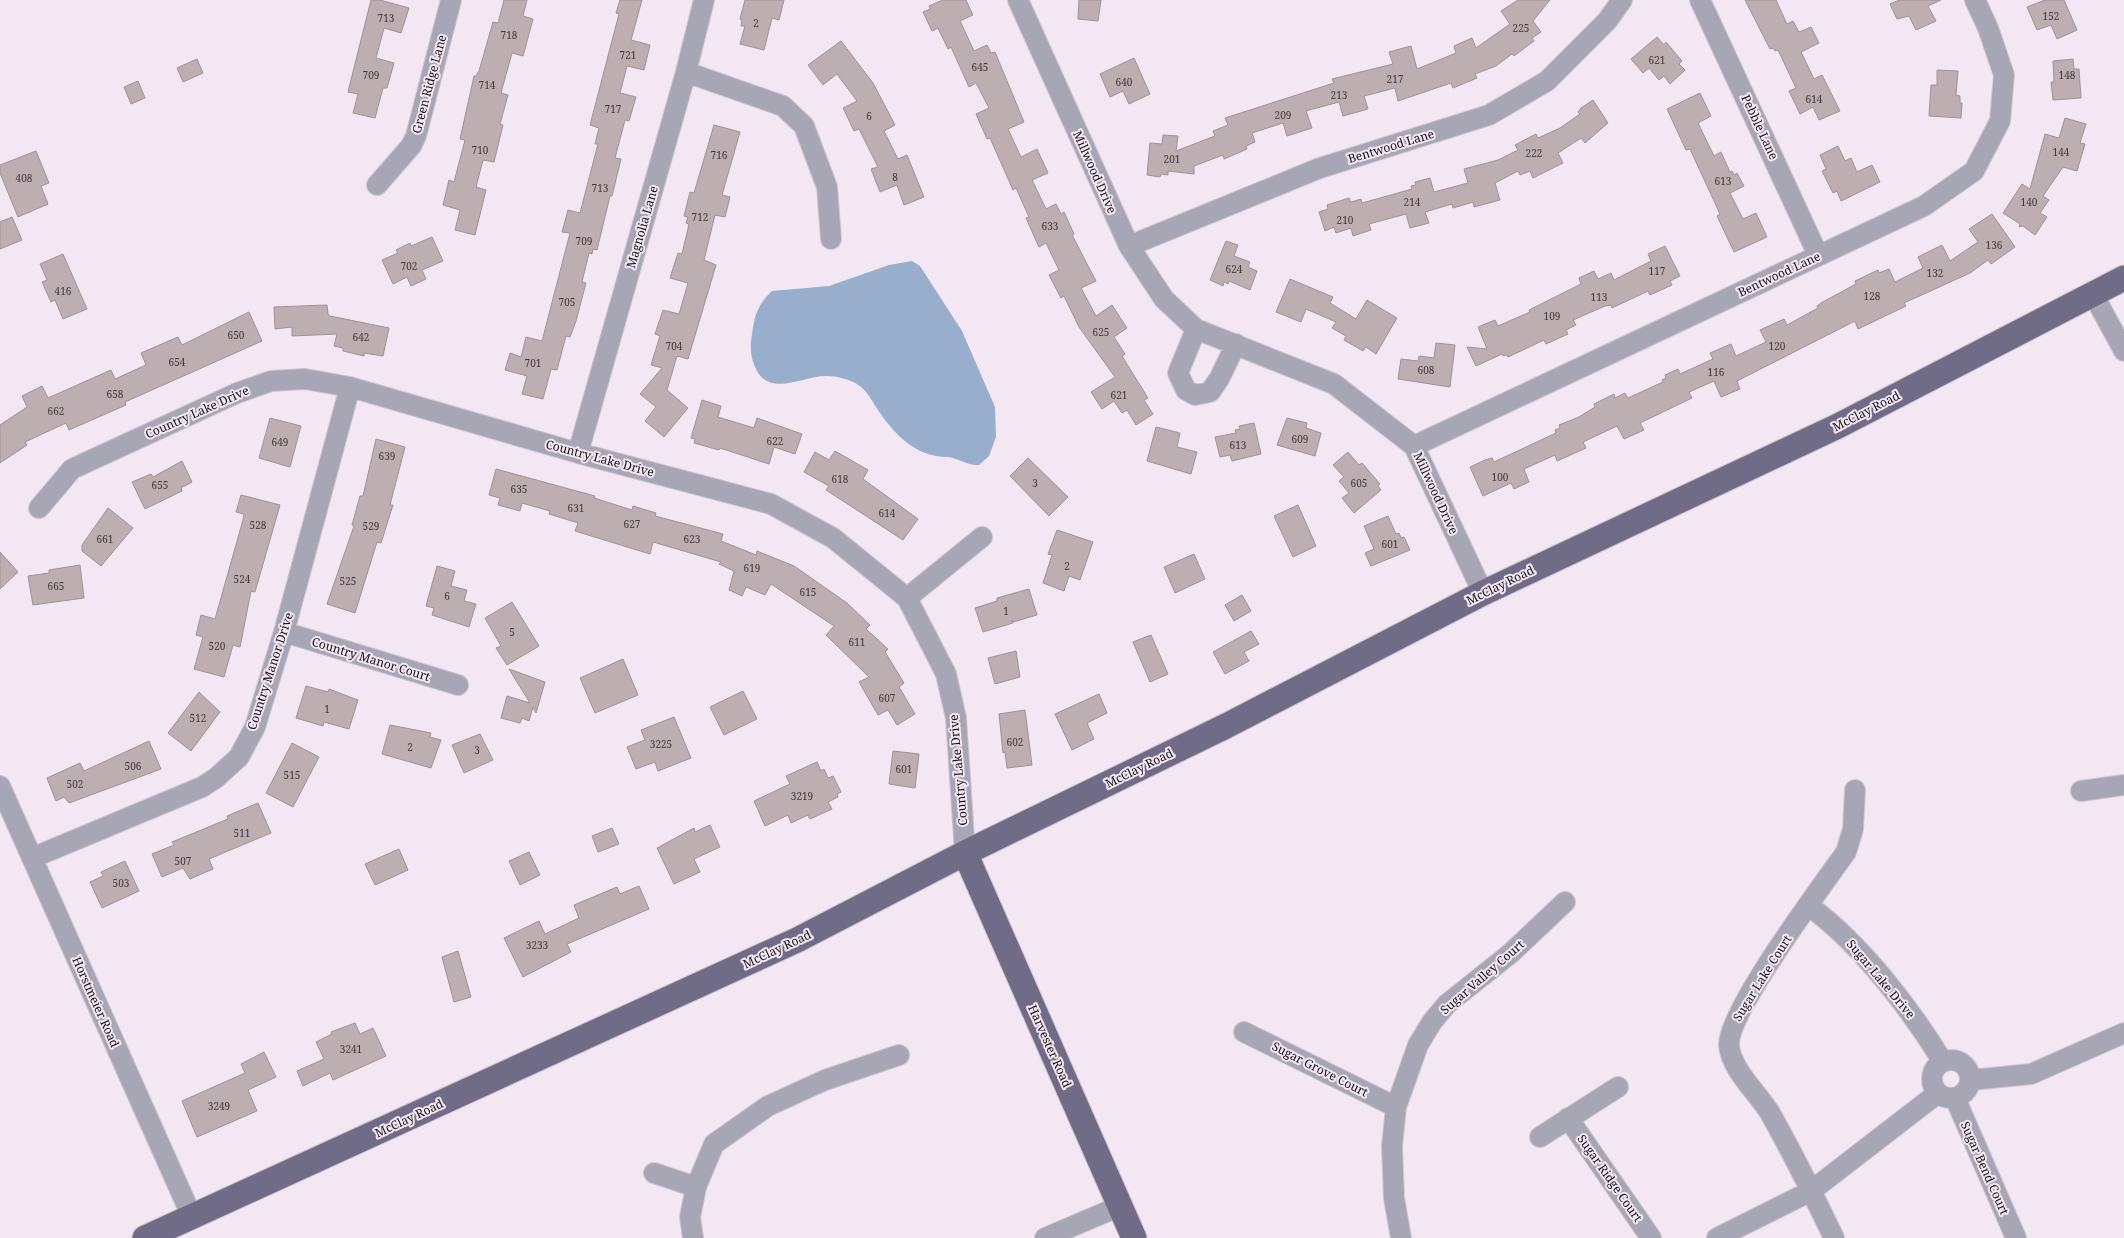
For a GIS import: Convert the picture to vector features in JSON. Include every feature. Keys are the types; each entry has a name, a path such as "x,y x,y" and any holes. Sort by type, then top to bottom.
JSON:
{"main road":[{"name":"McClay Road","path":"144,1238 797,940 965,853 1226,726 1483,593 1838,426 2094,296 2124,278"},
{"name":"Harvester Road","path":"965,853 1134,1238"}],"street":[{"name":"Green Ridge Lane","path":"377,185 411,146 416,136 451,0"},
{"name":"Magnolia Lane","path":"578,453 686,72 704,0"},
{"name":"Millwood Drive","path":"1018,0 1129,246 1164,298 1196,329 1334,384 1414,446 1483,593"},
{"name":"Bentwood Lane","path":"1129,246 1320,168 1489,115 1547,81 1607,21 1622,0"},
{"name":"Pebble Lane","path":"1700,0 1818,255"},
{"name":"Bentwood Lane","path":"1414,446 1924,206 1974,171 2000,121 2004,75 1988,28 1975,0"},
{"path":"686,72 783,106 804,126 827,187 831,239"},
{"path":"2094,296 2124,351"},
{"path":"1196,329 1178,373 1186,390 1195,395 1210,392 1219,379 1236,344"},
{"name":"Country Lake Drive","path":"38,508 72,469 237,393 271,381 305,379 350,388 578,453 771,504 832,538 907,598 935,650 948,683 956,718 965,853"},
{"name":"Country Manor Drive","path":"32,858 202,787 216,778 239,757 254,727 284,632 350,388"},
{"path":"907,598 982,537"},
{"name":"Country Manor Court","path":"284,632 458,685"},
{"path":"2081,791 2124,785"},
{"name":"Horstmeier Road","path":"0,786 192,1217"},
{"name":"Sugar Lake Court","path":"1834,1238 1769,1112 1738,1067 1729,1047 1731,1029 1754,987 1846,852 1853,829 1855,790"},
{"name":"Sugar Valley Court","path":"1402,1238 1394,1198 1392,1146 1396,1107 1418,1046 1432,1022 1446,1004 1511,953 1565,902"},
{"name":"Sugar Lake Drive","path":"1808,906 1835,925 1892,991 1926,1035 1943,1062"},
{"name":"Sugar Grove Court","path":"1244,1032 1396,1107"},
{"path":"1971,1080 2031,1074 2124,1033"},
{"path":"693,1238 690,1217 696,1187 714,1144 768,1106 825,1080 899,1055"},
{"path":"1717,1238 1811,1191 1947,1096 1966,1092 1971,1080 1968,1068 1964,1064 1952,1060 1943,1062 1935,1068 1933,1074 1934,1087 1947,1096"},
{"path":"1540,1137 1618,1087"},
{"name":"Sugar Bend Court","path":"1947,1096 2016,1238"},
{"name":"Sugar Ridge Court","path":"1568,1118 1651,1238"},
{"path":"654,1173 696,1187"},
{"path":"1046,1238 1120,1206"}],"water":[{"path":"912,261 920,266 962,331 995,407 996,437 989,456 979,465 950,457 935,456 915,448 891,428 866,392 854,382 827,376 789,383 771,383 763,379 757,371 753,360 751,346 754,320 762,302 772,291 829,286 889,265"}],"building":[{"path":"371,0 380,0 409,8 401,33 384,28 376,58 394,63 387,88 383,88 375,118 353,113 358,94 348,92"},
{"path":"504,0 527,0 523,16 533,19 523,56 512,53 501,93 508,95 500,124 503,125 494,162 483,160 476,187 486,190 475,235 455,230 460,210 443,205 449,180 454,182 465,140 460,139 474,76 479,71 493,22 498,23"},
{"path":"620,0 642,0 631,40 650,45 644,70 627,66 620,93 636,97 629,121 625,120 615,158 621,159 612,196 610,196 597,250 593,249 592,254 589,253 582,282 586,283 576,321 570,337 566,336 557,370 551,369 543,399 522,394 527,376 505,370 510,353 521,357 526,337 542,341 570,233 562,232 568,210 580,213 598,144 595,144 599,128 590,125 619,14 616,13"},
{"path":"745,0 784,0 779,20 772,18 764,50 740,44 745,26 741,26 742,20 740,19"},
{"path":"943,0 966,0 973,15 960,21 974,51 987,45 991,53 995,52 1024,122 1008,129 1021,157 1037,149 1048,173 1032,180 1046,209 1056,204 1061,214 1064,212 1074,234 1072,235 1096,281 1081,288 1096,316 1112,305 1127,328 1114,337 1125,354 1122,356 1148,398 1144,400 1153,414 1136,425 1127,410 1122,413 1114,401 1102,409 1091,392 1115,377 1079,327 1064,296 1061,298 1049,275 1059,270 1046,243 1039,247 1026,218 1029,217 1016,188 1013,190 990,138 987,139 976,114 989,108 976,83 969,87 951,47 948,49 938,28 932,31 923,12 930,9 929,6"},
{"path":"1079,0 1101,0 1098,21 1078,19"},
{"path":"1518,0 1550,0 1533,21 1541,32 1532,38 1534,41 1514,56 1512,54 1496,66 1475,74 1477,78 1453,88 1451,83 1398,101 1395,88 1364,96 1368,109 1343,116 1339,102 1306,111 1312,128 1287,136 1283,123 1252,133 1255,142 1246,146 1247,149 1224,159 1223,155 1194,166 1194,174 1168,171 1168,175 1161,174 1160,177 1147,175 1150,143 1162,144 1163,135 1178,136 1176,151 1215,136 1213,131 1228,125 1225,118 1334,83 1332,79 1393,64 1389,52 1411,46 1417,69 1456,53 1454,46 1472,38 1476,48 1510,24 1501,11"},
{"path":"1745,0 1776,0 1787,24 1793,21 1799,32 1811,27 1819,43 1801,52 1814,79 1822,75 1840,111 1819,120 1813,107 1800,114 1789,91 1796,88 1778,50 1770,49"},
{"path":"1899,0 1941,0 1928,6 1936,21 1916,30 1909,16 1897,19 1890,4"},
{"path":"2045,0 2064,0 2077,30 2057,39 2051,25 2037,30 2027,7"},
{"path":"1657,37 1664,45 1666,42 1682,61 1679,64 1685,70 1670,84 1664,76 1659,80 1649,68 1643,73 1631,59"},
{"path":"841,41 873,83 895,125 884,131 898,159 907,155 924,197 904,205 897,185 880,192 871,169 878,167 859,129 854,131 843,108 857,101 837,74 823,85 808,65"},
{"path":"1134,58 1150,94 1129,104 1123,91 1110,97 1100,74"},
{"path":"197,59 203,73 183,82 177,68"},
{"path":"2073,59 2074,69 2079,69 2081,98 2053,100 2051,82 2054,82 2053,61"},
{"path":"1937,70 1958,71 1956,95 1960,96 1960,103 1962,103 1961,118 1929,116 1931,85 1937,85"},
{"path":"138,81 145,98 131,104 124,87"},
{"path":"1700,93 1711,116 1698,123 1714,156 1721,152 1730,172 1732,171 1734,175 1737,173 1744,186 1730,193 1743,219 1756,213 1767,237 1734,252 1717,216 1720,214 1690,149 1686,150 1667,109"},
{"path":"1593,100 1608,123 1585,143 1581,138 1558,153 1563,163 1533,178 1530,171 1520,175 1518,171 1495,183 1500,200 1474,207 1473,202 1453,208 1452,204 1425,212 1429,223 1410,228 1406,214 1369,224 1371,230 1353,236 1351,228 1336,233 1334,227 1325,231 1319,212 1328,209 1327,205 1349,198 1351,202 1361,199 1362,203 1412,189 1411,186 1416,185 1415,182 1430,178 1434,192 1468,183 1464,169 1498,160 1518,150 1515,145 1536,134 1538,138 1560,128 1580,114 1578,112 1581,108"},
{"path":"2065,118 2086,124 2080,143 2085,144 2077,171 2063,167 2043,196 2049,200 2040,213 2047,217 2035,235 2023,226 2019,227 2020,224 2003,213 2022,184 2030,189 2045,134 2059,138"},
{"path":"714,125 740,132 722,195 730,197 725,217 715,215 704,260 716,265 688,359 677,356 667,390 688,408 664,437 645,421 656,407 640,394 662,368 651,365 660,336 655,334 663,310 679,314 688,283 670,278 678,253 682,254 689,224 686,223 688,217 684,216 690,192 694,193"},
{"path":"1838,146 1845,161 1851,158 1857,172 1872,165 1880,182 1841,201 1837,191 1833,193 1822,171 1826,169 1820,155"},
{"path":"36,151 49,183 41,186 48,204 18,217 0,173 0,165"},
{"path":"1992,214 2015,247 1991,264 1988,260 1970,273 1904,303 1906,306 1858,329 1855,321 1737,381 1740,389 1721,397 1714,381 1689,392 1692,398 1640,423 1644,430 1624,439 1617,426 1583,442 1586,448 1557,461 1555,455 1524,469 1529,482 1514,489 1511,483 1483,496 1470,467 1492,458 1494,462 1556,433 1555,430 1560,428 1559,425 1579,417 1595,407 1594,404 1614,394 1615,398 1625,393 1628,398 1663,382 1662,380 1666,378 1665,375 1678,369 1680,374 1713,359 1710,353 1731,344 1736,356 1766,342 1760,330 1784,319 1787,325 1818,308 1817,306 1821,303 1856,284 1855,281 1878,270 1879,273 1889,269 1895,282 1923,268 1918,257 1942,245 1950,261 1978,242 1969,229"},
{"path":"12,217 22,240 0,249 0,222"},
{"path":"432,237 443,261 422,270 426,279 411,286 407,277 393,284 382,260 398,253 396,250 410,243 411,246"},
{"path":"1226,241 1238,245 1234,256 1250,262 1248,267 1257,271 1250,290 1229,281 1228,284 1224,282 1223,286 1210,280"},
{"path":"1665,246 1680,276 1670,281 1672,285 1650,295 1648,291 1612,308 1611,305 1605,306 1573,320 1576,325 1566,330 1568,334 1546,344 1544,340 1508,357 1502,354 1476,366 1467,347 1487,349 1478,327 1495,320 1498,326 1530,312 1529,310 1581,284 1579,278 1594,271 1598,279 1611,273 1614,280 1651,261 1648,254"},
{"path":"63,254 87,309 63,319 55,300 51,302 42,282 47,280 40,264"},
{"path":"1290,279 1333,297 1330,303 1356,319 1367,300 1397,318 1376,354 1366,347 1363,351 1344,340 1346,336 1332,328 1336,322 1306,309 1301,322 1276,312"},
{"path":"327,305 330,316 389,328 383,356 364,353 364,356 343,351 343,348 334,346 337,334 292,336 292,327 275,329 274,307"},
{"path":"249,312 262,341 125,402 126,405 69,430 66,423 25,442 27,445 0,463 0,425 27,407 22,396 42,386 48,398 111,370 115,379 146,365 141,353 178,337 182,345"},
{"path":"1436,343 1455,345 1450,387 1398,379 1401,359 1418,361 1419,356 1434,358"},
{"path":"702,400 721,406 718,417 754,428 757,418 802,434 795,454 774,447 769,464 720,448 719,450 694,443 695,439 691,438"},
{"path":"270,418 301,426 290,467 259,458"},
{"path":"1287,418 1307,423 1306,428 1321,433 1315,456 1277,445"},
{"path":"1254,423 1261,454 1232,461 1230,455 1220,457 1215,437 1236,433 1235,430 1240,429 1239,426"},
{"path":"1156,427 1180,433 1177,447 1197,452 1191,474 1147,461"},
{"path":"376,439 405,447 390,505 393,505 381,543 377,542 355,613 327,604 354,526 352,525 360,496 363,496"},
{"path":"835,451 868,470 863,479 918,519 903,540 826,490 829,486 804,472 815,452 829,460"},
{"path":"1348,452 1359,465 1362,463 1380,484 1378,486 1381,490 1354,513 1342,498 1349,493 1339,481 1344,477 1333,465"},
{"path":"1028,458 1068,497 1049,516 1010,476"},
{"path":"182,461 192,482 181,488 182,491 145,509 132,482 151,474 153,477"},
{"path":"496,469 595,496 594,498 632,510 633,506 656,513 655,516 723,534 721,541 756,555 757,551 794,566 847,603 870,625 866,629 888,649 885,652 904,683 899,687 915,714 897,725 888,710 878,715 859,682 869,677 826,635 834,626 771,584 765,595 746,587 742,596 729,590 734,571 719,564 721,562 653,542 650,554 575,531 578,523 549,514 550,511 522,503 520,511 498,505 500,498 489,495"},
{"path":"241,495 280,505 255,592 251,591 240,647 233,645 224,677 194,669 203,637 196,635 201,615 215,619 243,520 244,514 236,512"},
{"path":"1298,505 1316,546 1293,557 1274,516"},
{"path":"108,508 133,528 101,566 82,551 82,545"},
{"path":"1388,516 1396,534 1399,533 1401,538 1404,537 1410,550 1371,566 1365,553 1374,549 1364,526"},
{"path":"1057,530 1093,542 1080,580 1069,576 1064,591 1043,583 1052,555 1048,554"},
{"path":"0,552 18,572 0,589"},
{"path":"1194,554 1205,579 1175,593 1164,567"},
{"path":"80,565 84,598 33,605 28,576 49,573 49,570"},
{"path":"437,566 455,571 451,586 467,590 464,601 476,604 469,627 432,615 434,608 426,606"},
{"path":"1029,589 1037,615 1013,622 1012,620 1013,623 983,632 975,608 997,601 997,598"},
{"path":"1242,595 1251,611 1234,621 1225,605"},
{"path":"512,602 539,646 507,665 496,648 501,646 485,618"},
{"path":"1251,631 1259,644 1244,652 1249,661 1225,674 1213,652"},
{"path":"1151,635 1168,674 1150,682 1133,642"},
{"path":"1016,651 1020,677 995,684 988,658"},
{"path":"623,659 638,695 595,713 580,678"},
{"path":"509,669 545,682 536,713 533,707 529,721 522,718 520,723 501,718 507,696 530,703"},
{"path":"306,686 328,692 329,689 358,700 349,729 324,722 323,726 296,718"},
{"path":"743,691 757,719 724,735 710,707"},
{"path":"199,692 220,712 191,751 168,733"},
{"path":"1099,694 1107,713 1087,723 1094,739 1072,750 1055,714"},
{"path":"1025,710 1032,765 1007,768 1005,752 1003,753 999,714"},
{"path":"674,717 691,758 658,771 655,762 636,769 627,747 645,740 641,730"},
{"path":"390,725 431,733 430,737 441,740 431,768 382,754"},
{"path":"480,734 493,760 464,773 452,745"},
{"path":"149,741 161,769 69,803 64,797 56,801 47,778 80,763 84,771"},
{"path":"292,743 319,757 293,807 266,793"},
{"path":"893,751 919,754 915,788 889,784"},
{"path":"817,762 821,771 824,769 828,778 833,776 841,792 837,794 838,797 828,802 832,809 810,819 808,815 791,823 788,815 765,826 754,801 790,784 786,776"},
{"path":"258,803 271,833 209,859 213,869 190,879 183,868 162,877 152,854 174,845 172,842 228,819 227,816"},
{"path":"710,825 720,847 694,859 700,872 674,884 657,848 694,828 695,832"},
{"path":"612,828 619,844 598,852 592,836"},
{"path":"399,849 408,870 375,885 365,864"},
{"path":"529,852 540,875 520,885 509,861"},
{"path":"125,861 139,891 102,908 90,882 103,876 101,872"},
{"path":"639,886 649,909 567,944 571,952 523,977 504,938 539,921 545,934 579,918 574,905 617,887 620,894"},
{"path":"458,951 471,997 454,1002 442,957"},
{"path":"355,1023 360,1034 373,1028 386,1056 333,1080 330,1073 303,1086 297,1071 324,1059 316,1042 332,1034 331,1032"},
{"path":"264,1052 276,1077 248,1090 257,1111 197,1137 182,1101 245,1073 241,1064"}]}
